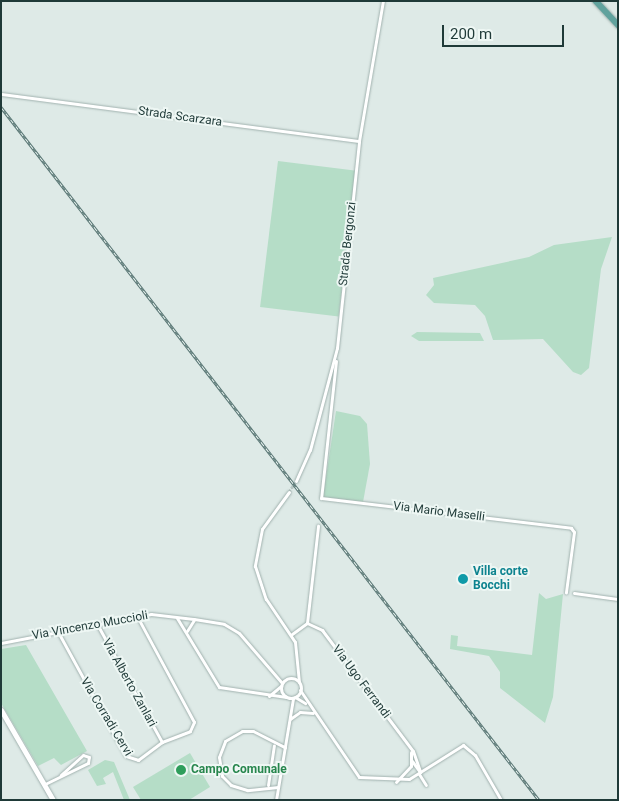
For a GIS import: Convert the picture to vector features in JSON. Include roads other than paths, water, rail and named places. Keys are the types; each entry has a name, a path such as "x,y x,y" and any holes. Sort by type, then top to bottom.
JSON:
{"main road":[{"path":"596,1 618,25"}],"street":[{"name":"Strada Bergonzi","path":"296,481 321,413 337,348 358,140 383,1"},
{"name":"Strada Scarzara","path":"1,94 358,140"},
{"name":"Via Mario Maselli","path":"337,348 321,498 571,528 574,532 566,592"},
{"path":"321,413 330,418"},
{"path":"288,492 262,529 255,566 266,599 292,634 300,690 305,703 360,777 396,782 420,773 457,746 469,748 501,800"},
{"path":"292,634 307,623 318,526"},
{"path":"574,593 618,599"},
{"name":"Via Vincenzo Muccioli","path":"1,643 137,616 194,619 231,627 277,675 281,685"},
{"name":"Via Corradi Cervi","path":"58,632 128,758 140,760 162,742 190,731 194,720 137,616"},
{"path":"177,617 219,687 268,696 294,698 305,703"},
{"path":"188,634 194,619"},
{"name":"Via Ugo Ferrandi","path":"307,623 319,627 418,762"},
{"name":"Via Alberto Zanlari","path":"97,624 162,742"},
{"path":"268,696 298,669"},
{"path":"277,675 299,682"},
{"path":"281,685 292,706"},
{"path":"276,800 292,706 294,698 300,690"},
{"path":"1,710 54,800"},
{"path":"290,720 300,712 313,713"},
{"path":"278,787 268,785 246,790 231,785 222,776 219,757 225,741 242,732 259,733 274,745 285,747"},
{"path":"268,785 274,745"},
{"path":"410,749 412,761 426,785"},
{"path":"45,784 88,763 89,757 83,755 61,775"},
{"path":"396,782 412,761"},
{"path":"420,773 418,762 432,764"}],"tunnel":[{"path":"289,492 296,481"}],"railway":[{"path":"1,107 539,800"}],"place":[{"name":"Villa corte Bocchi","path":"463,579"},
{"name":"Campo Comunale","path":"181,770"}]}
